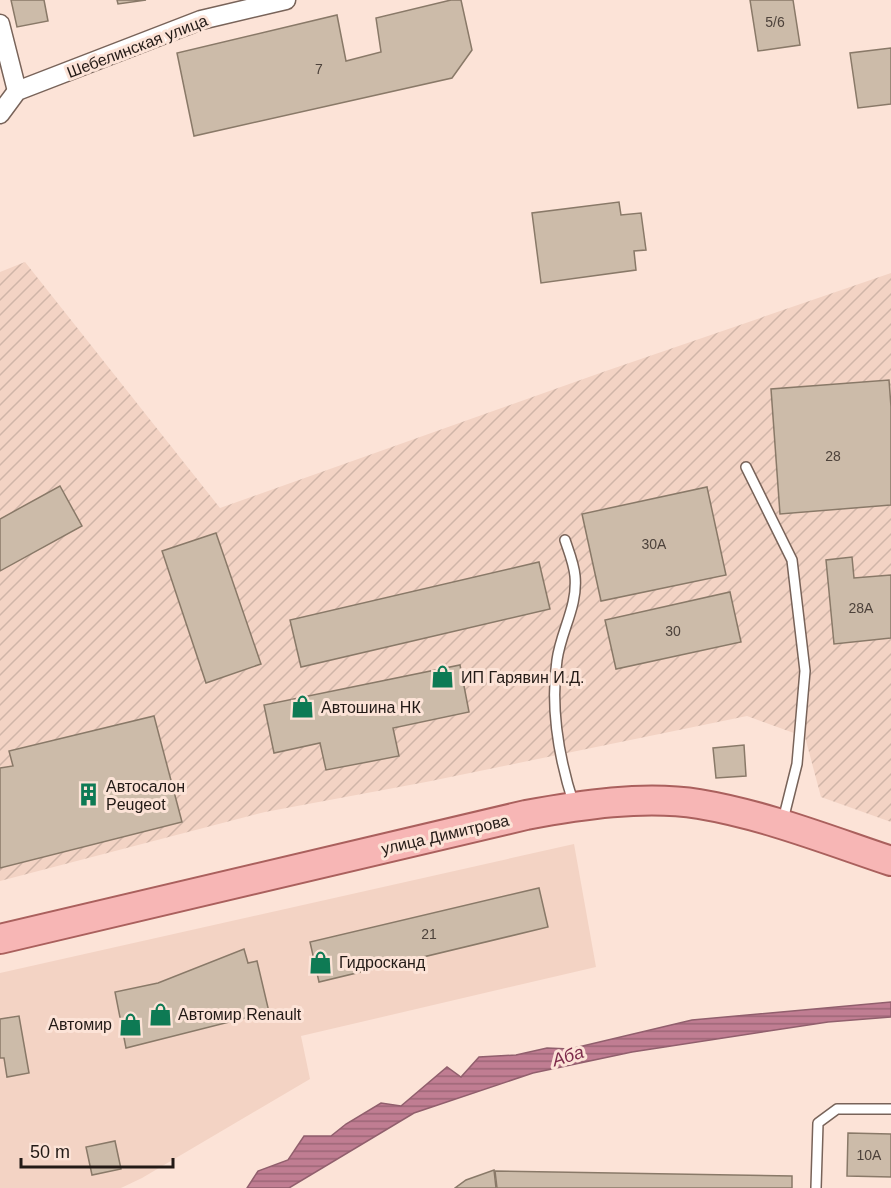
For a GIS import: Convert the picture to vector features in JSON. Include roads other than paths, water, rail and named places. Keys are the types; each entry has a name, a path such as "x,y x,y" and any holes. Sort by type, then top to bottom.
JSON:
{"main road":[{"name":"улица Димитрова","path":"0,939 526,815 575,807 640,801 697,804 751,815 891,861"}],"street":[{"name":"Шебелинская улица","path":"17,92 201,20 286,0"},
{"path":"0,24 17,92 0,114"}],"lane":[{"path":"746,467 792,560 805,671 796,764 782,825"},
{"path":"565,540 575,574 575,592 572,610 561,638 557,662 555,705 558,749 575,807"},
{"path":"816,1188 818,1123 837,1109 891,1109"}],"water":[{"name":"Аба","path":"891,1002 891,1017 828,1022 632,1052 533,1073 414,1113 289,1188 247,1188 258,1171 288,1160 304,1136 331,1136 381,1103 401,1106 447,1067 461,1077 479,1057 516,1055 547,1048 570,1049 692,1020"}],"place":[{"name":"ИП Гарявин И.Д.","path":"443,677"},
{"name":"Автошина НК","path":"303,707"},
{"name":"Автосалон Peugeot","path":"88,795"},
{"name":"Гидросканд","path":"321,962"},
{"name":"Автомир Renault","path":"160,1014"},
{"name":"Автомир","path":"130,1024"}]}
